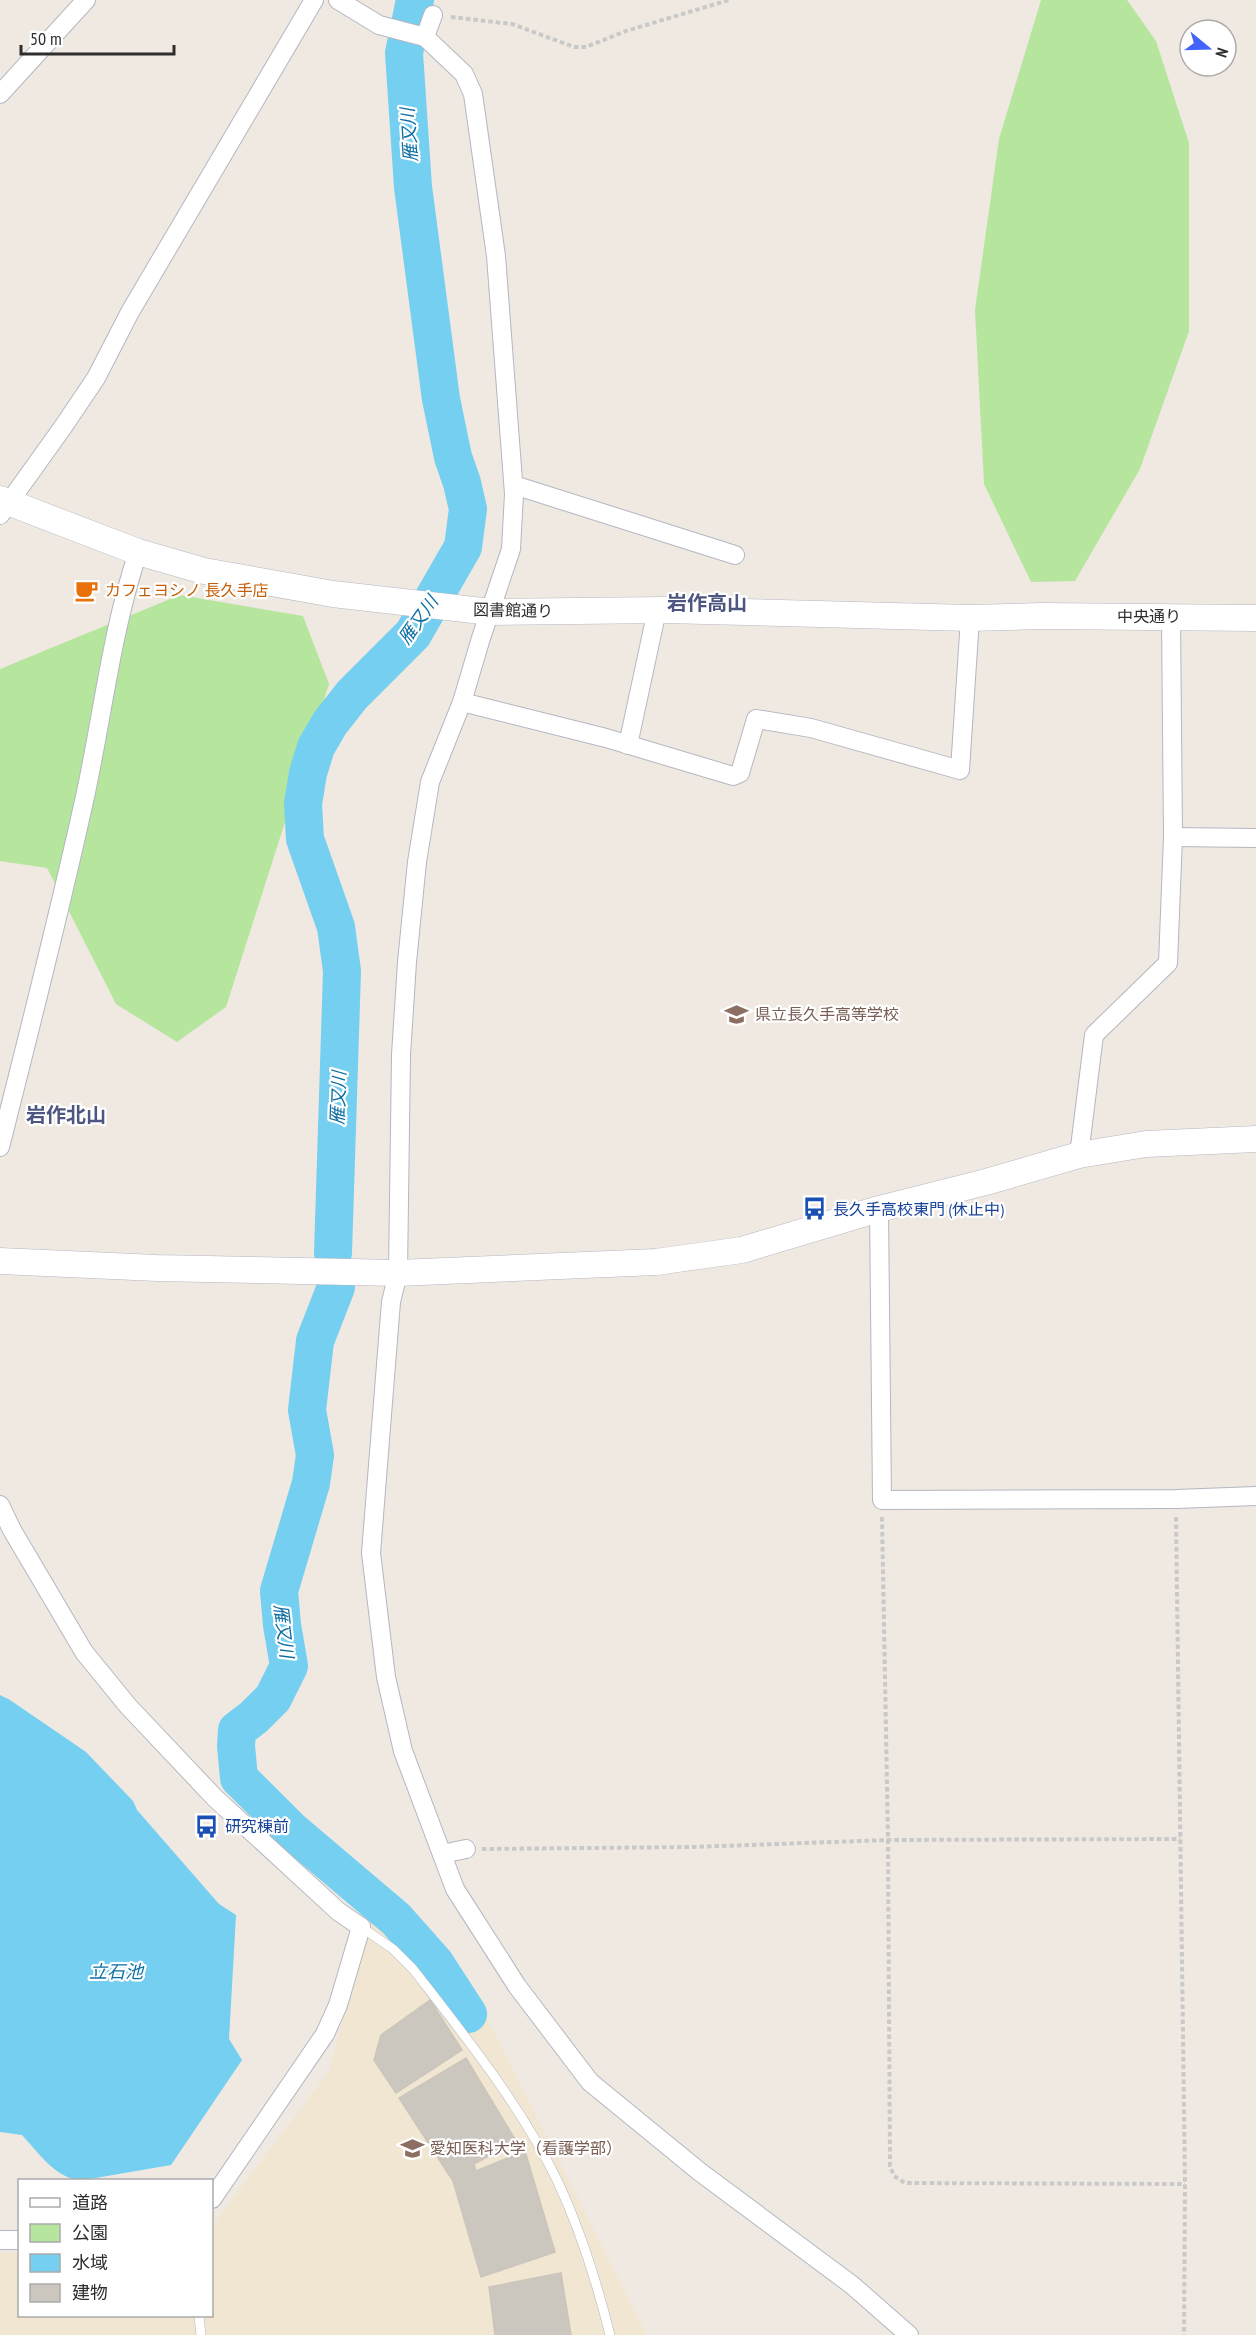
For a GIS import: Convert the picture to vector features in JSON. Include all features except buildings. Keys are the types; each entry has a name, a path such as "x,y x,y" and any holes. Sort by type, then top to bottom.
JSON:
{"street":[{"path":"0,94 86,0"},
{"path":"3,506 96,378 130,312 314,0"},
{"path":"338,0 379,25 423,36 464,74 472,94 496,256 514,485 511,549 462,702 430,782 417,862 407,962 401,1055 398,1273 391,1302 371,1553 388,1688 403,1751 455,1889 517,1986 590,2082 700,2172 852,2285 909,2335"},
{"path":"423,36 433,15"},
{"path":"514,485 735,555"},
{"name":"図書館通り","path":"3,506 138,552 204,571 405,604 491,612 657,610 970,618 1041,616"},
{"path":"0,1147 86,792 124,593 138,552"},
{"path":"628,745 657,610"},
{"name":"中央通り","path":"1041,616 1256,618"},
{"path":"1078,1155 1094,1035 1168,963 1173,837 1171,616"},
{"path":"462,702 628,745 733,776 740,773 756,719 811,728 960,770 970,618"},
{"path":"1173,837 1256,838"},
{"path":"0,1261 157,1268 398,1273 657,1262 742,1250 879,1209 986,1182 1078,1155 1146,1144 1256,1139"},
{"path":"879,1209 882,1500 1176,1499 1256,1496"},
{"path":"0,1505 12,1530 84,1652 128,1706 215,1798 339,1912 361,1927 338,2005 325,2034 213,2198"},
{"path":"442,1854 466,1849"},
{"path":"0,2240 18,2240"}],"lane":[{"path":"361,1927 393,1949 413,1969 520,2116 556,2180 584,2247 610,2335"},
{"path":"199,2317 201,2335"}],"path":[{"path":"433,15 512,24 573,48 586,47 626,31 729,0"},
{"path":"1176,1499 1185,2184 1184,2335"},
{"path":"882,1500 888,1840 890,2166 894,2176 905,2183 1185,2184"},
{"path":"466,1849 693,1847 888,1840 1180,1839"}],"shaded area":[{"name":"愛知医科大学（看護学部）","path":"377,1884 479,2002 647,2335 0,2335 0,2253 18,2253 18,2317 213,2317 213,2225 330,2070"}],"green space":[{"path":"1041,0 1127,0 1156,41 1189,143 1189,331 1140,469 1075,581 1031,582 984,484 975,310 999,139"},
{"path":"180,595 303,616 329,684 226,1007 177,1042 116,1004 47,868 0,861 0,669"}],"water":[{"name":"立石池","path":"0,1695 86,1752 133,1801 137,1810 219,1904 236,1915 229,2039 242,2060 171,2165 90,2179 74,2179 49,2165 22,2135 0,2132"}],"waterway":[{"name":"雁又川","path":"333,1253 342,971 336,927 305,839 303,804 308,773 316,747 330,723 352,695 413,634 463,547 468,509 453,457 441,399 413,187 404,53 415,0"},
{"name":"雁又川","path":"336,1287 315,1341 307,1410 315,1455 311,1483 279,1591 289,1666 273,1698 237,1730 239,1778 291,1830 396,1919 435,1963 468,2014"}],"place":[{"name":"カフェヨシノ 長久手店","path":"87,590"},
{"name":"県立長久手高等学校","path":"737,1014"},
{"name":"長久手高校東門 (休止中)","path":"815,1209"},
{"name":"研究棟前","path":"207,1826"},
{"name":"愛知医科大学（看護学部）","path":"412,2148"}],"district":[{"name":"岩作高山","path":"707,603"},
{"name":"岩作北山","path":"66,1115"}]}
